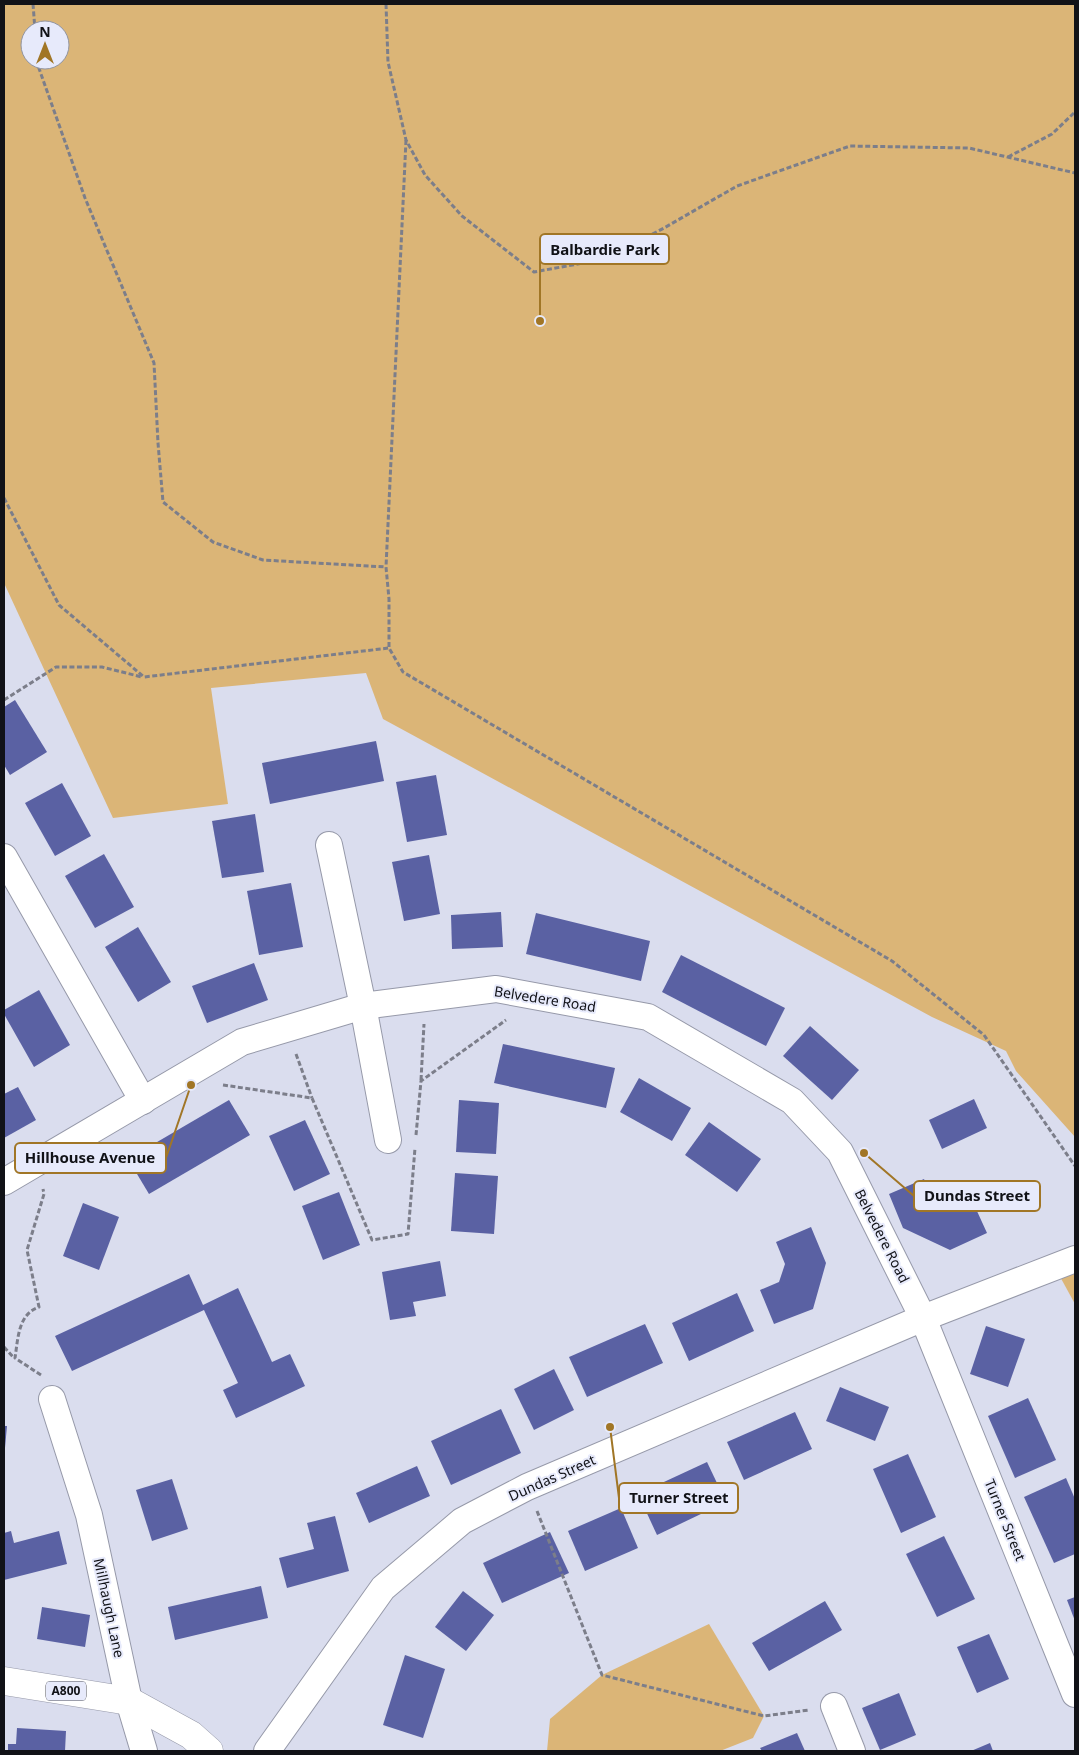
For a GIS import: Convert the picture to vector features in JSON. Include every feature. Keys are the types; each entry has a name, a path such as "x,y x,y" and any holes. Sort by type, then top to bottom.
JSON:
{"main road":[{"name":"A800","path":"4,1681 129,1701 191,1734 209,1751"}],"street":[{"path":"329,845 363,1006 388,1140"},
{"path":"4,859 143,1101"},
{"name":"Belvedere Road","path":"4,1182 242,1042 363,1006 496,989 648,1017 792,1101 840,1152 923,1318"},
{"name":"Dundas Street","path":"267,1751 383,1588 462,1521 528,1487 923,1318 1075,1259"},
{"name":"Turner Street","path":"923,1318 1075,1694"},
{"name":"Millhaugh Lane","path":"52,1399 89,1515 129,1701 144,1751"},
{"path":"834,1706 852,1751"}],"path":[{"path":"33,4 34,20"},
{"path":"386,4 388,62 406,140 386,567 389,599 389,648 403,672 892,961 984,1035 1075,1166"},
{"path":"40,70 85,198 154,363 163,502 213,542 263,560 386,567"},
{"path":"1008,157 1052,134 1075,112"},
{"path":"406,140 426,175 462,216 534,272 605,258 664,228 736,186 850,146 969,148 1075,172"},
{"path":"4,498 60,605 144,677"},
{"path":"4,700 56,667 102,667 144,677 389,648"},
{"path":"421,1081 426,998"},
{"path":"286,1029 312,1098"},
{"path":"15,1358 21,1325 30,1310 39,1307 27,1250 44,1194 40,1161"},
{"path":"4,1347 15,1358 52,1382 52,1399"},
{"path":"528,1487 602,1675 764,1716 834,1706"}],"shaded area":[{"path":"4,4 1075,4 1075,1137 1016,1071 1006,1051 932,1017 383,719 366,673 211,688 228,804 113,818 4,583"},
{"path":"1075,1265 1075,1304 1058,1273"},
{"path":"709,1624 764,1716 753,1738 720,1751 547,1751 550,1719 602,1675"}],"building":[{"path":"15,700 47,752 10,775 4,765 4,707"},
{"path":"376,741 384,781 270,804 262,763"},
{"path":"436,775 447,835 407,842 396,782"},
{"path":"62,783 91,836 55,856 25,803"},
{"path":"255,814 264,872 222,878 212,821"},
{"path":"104,854 134,907 95,928 65,876"},
{"path":"429,855 440,914 404,921 392,862"},
{"path":"291,883 303,947 259,955 247,891"},
{"path":"501,912 503,947 452,949 451,915"},
{"path":"536,913 650,941 641,981 526,954"},
{"path":"138,927 171,982 138,1002 105,947"},
{"path":"681,955 785,1008 766,1046 662,992"},
{"path":"254,963 268,1000 207,1023 192,986"},
{"path":"39,990 70,1045 34,1067 4,1014 4,1010"},
{"path":"810,1026 859,1070 832,1100 783,1056"},
{"path":"503,1044 615,1068 606,1108 494,1083"},
{"path":"639,1078 691,1108 672,1141 620,1112"},
{"path":"18,1087 36,1120 4,1138 4,1094"},
{"path":"974,1099 987,1128 942,1149 929,1120"},
{"path":"229,1100 250,1135 149,1194 128,1159"},
{"path":"459,1100 499,1103 496,1154 456,1152"},
{"path":"305,1120 330,1174 294,1191 269,1136"},
{"path":"709,1122 761,1159 737,1192 685,1155"},
{"path":"455,1173 498,1176 494,1234 451,1231"},
{"path":"924,1179 932,1199 949,1207 971,1198 987,1233 950,1250 903,1228 889,1194"},
{"path":"339,1192 360,1245 323,1260 302,1206"},
{"path":"83,1203 119,1217 99,1270 63,1256"},
{"path":"811,1227 826,1263 813,1309 774,1324 760,1290 779,1282 785,1264 776,1242"},
{"path":"440,1261 446,1296 413,1302 416,1316 390,1320 382,1272"},
{"path":"189,1274 203,1305 238,1288 272,1362 290,1354 305,1386 236,1418 223,1390 238,1383 204,1310 72,1371 55,1336"},
{"path":"737,1293 754,1331 689,1361 672,1323"},
{"path":"645,1324 663,1363 587,1397 569,1357"},
{"path":"986,1326 1025,1339 1008,1387 970,1374"},
{"path":"554,1369 574,1410 534,1430 514,1389"},
{"path":"840,1387 889,1407 875,1441 826,1421"},
{"path":"1028,1398 1056,1460 1015,1478 988,1416"},
{"path":"501,1409 521,1453 451,1485 431,1441"},
{"path":"795,1412 812,1449 744,1480 727,1442"},
{"path":"4,1426 7,1426 5,1448 4,1448"},
{"path":"908,1454 936,1517 901,1533 873,1469"},
{"path":"707,1462 726,1502 657,1535 638,1494"},
{"path":"417,1466 430,1496 369,1523 356,1493"},
{"path":"1066,1478 1075,1499 1075,1554 1054,1563 1024,1497"},
{"path":"172,1479 188,1529 152,1541 136,1490"},
{"path":"621,1508 638,1548 585,1571 568,1531"},
{"path":"335,1516 349,1571 287,1588 279,1558 314,1549 307,1523"},
{"path":"11,1531 14,1543 59,1531 67,1564 4,1580 4,1533"},
{"path":"550,1532 569,1573 502,1603 483,1563"},
{"path":"944,1536 975,1599 937,1617 906,1554"},
{"path":"261,1586 268,1618 175,1640 168,1607"},
{"path":"463,1591 494,1615 466,1651 435,1627"},
{"path":"1075,1597 1075,1621 1067,1600"},
{"path":"825,1601 842,1630 769,1671 752,1643"},
{"path":"42,1607 90,1615 85,1647 37,1639"},
{"path":"989,1634 1009,1679 977,1693 957,1647"},
{"path":"405,1655 445,1669 423,1738 383,1725"},
{"path":"899,1693 916,1735 880,1750 862,1708"},
{"path":"17,1728 66,1731 65,1751 8,1751 8,1744 16,1744"},
{"path":"797,1733 805,1751 762,1751 760,1748"},
{"path":"990,1743 993,1751 971,1751"}],"place":[{"name":"Balbardie Park","path":"540,321"},
{"name":"Hillhouse Avenue","path":"191,1085"},
{"name":"Dundas Street","path":"864,1153"},
{"name":"Turner Street","path":"610,1427"}]}
